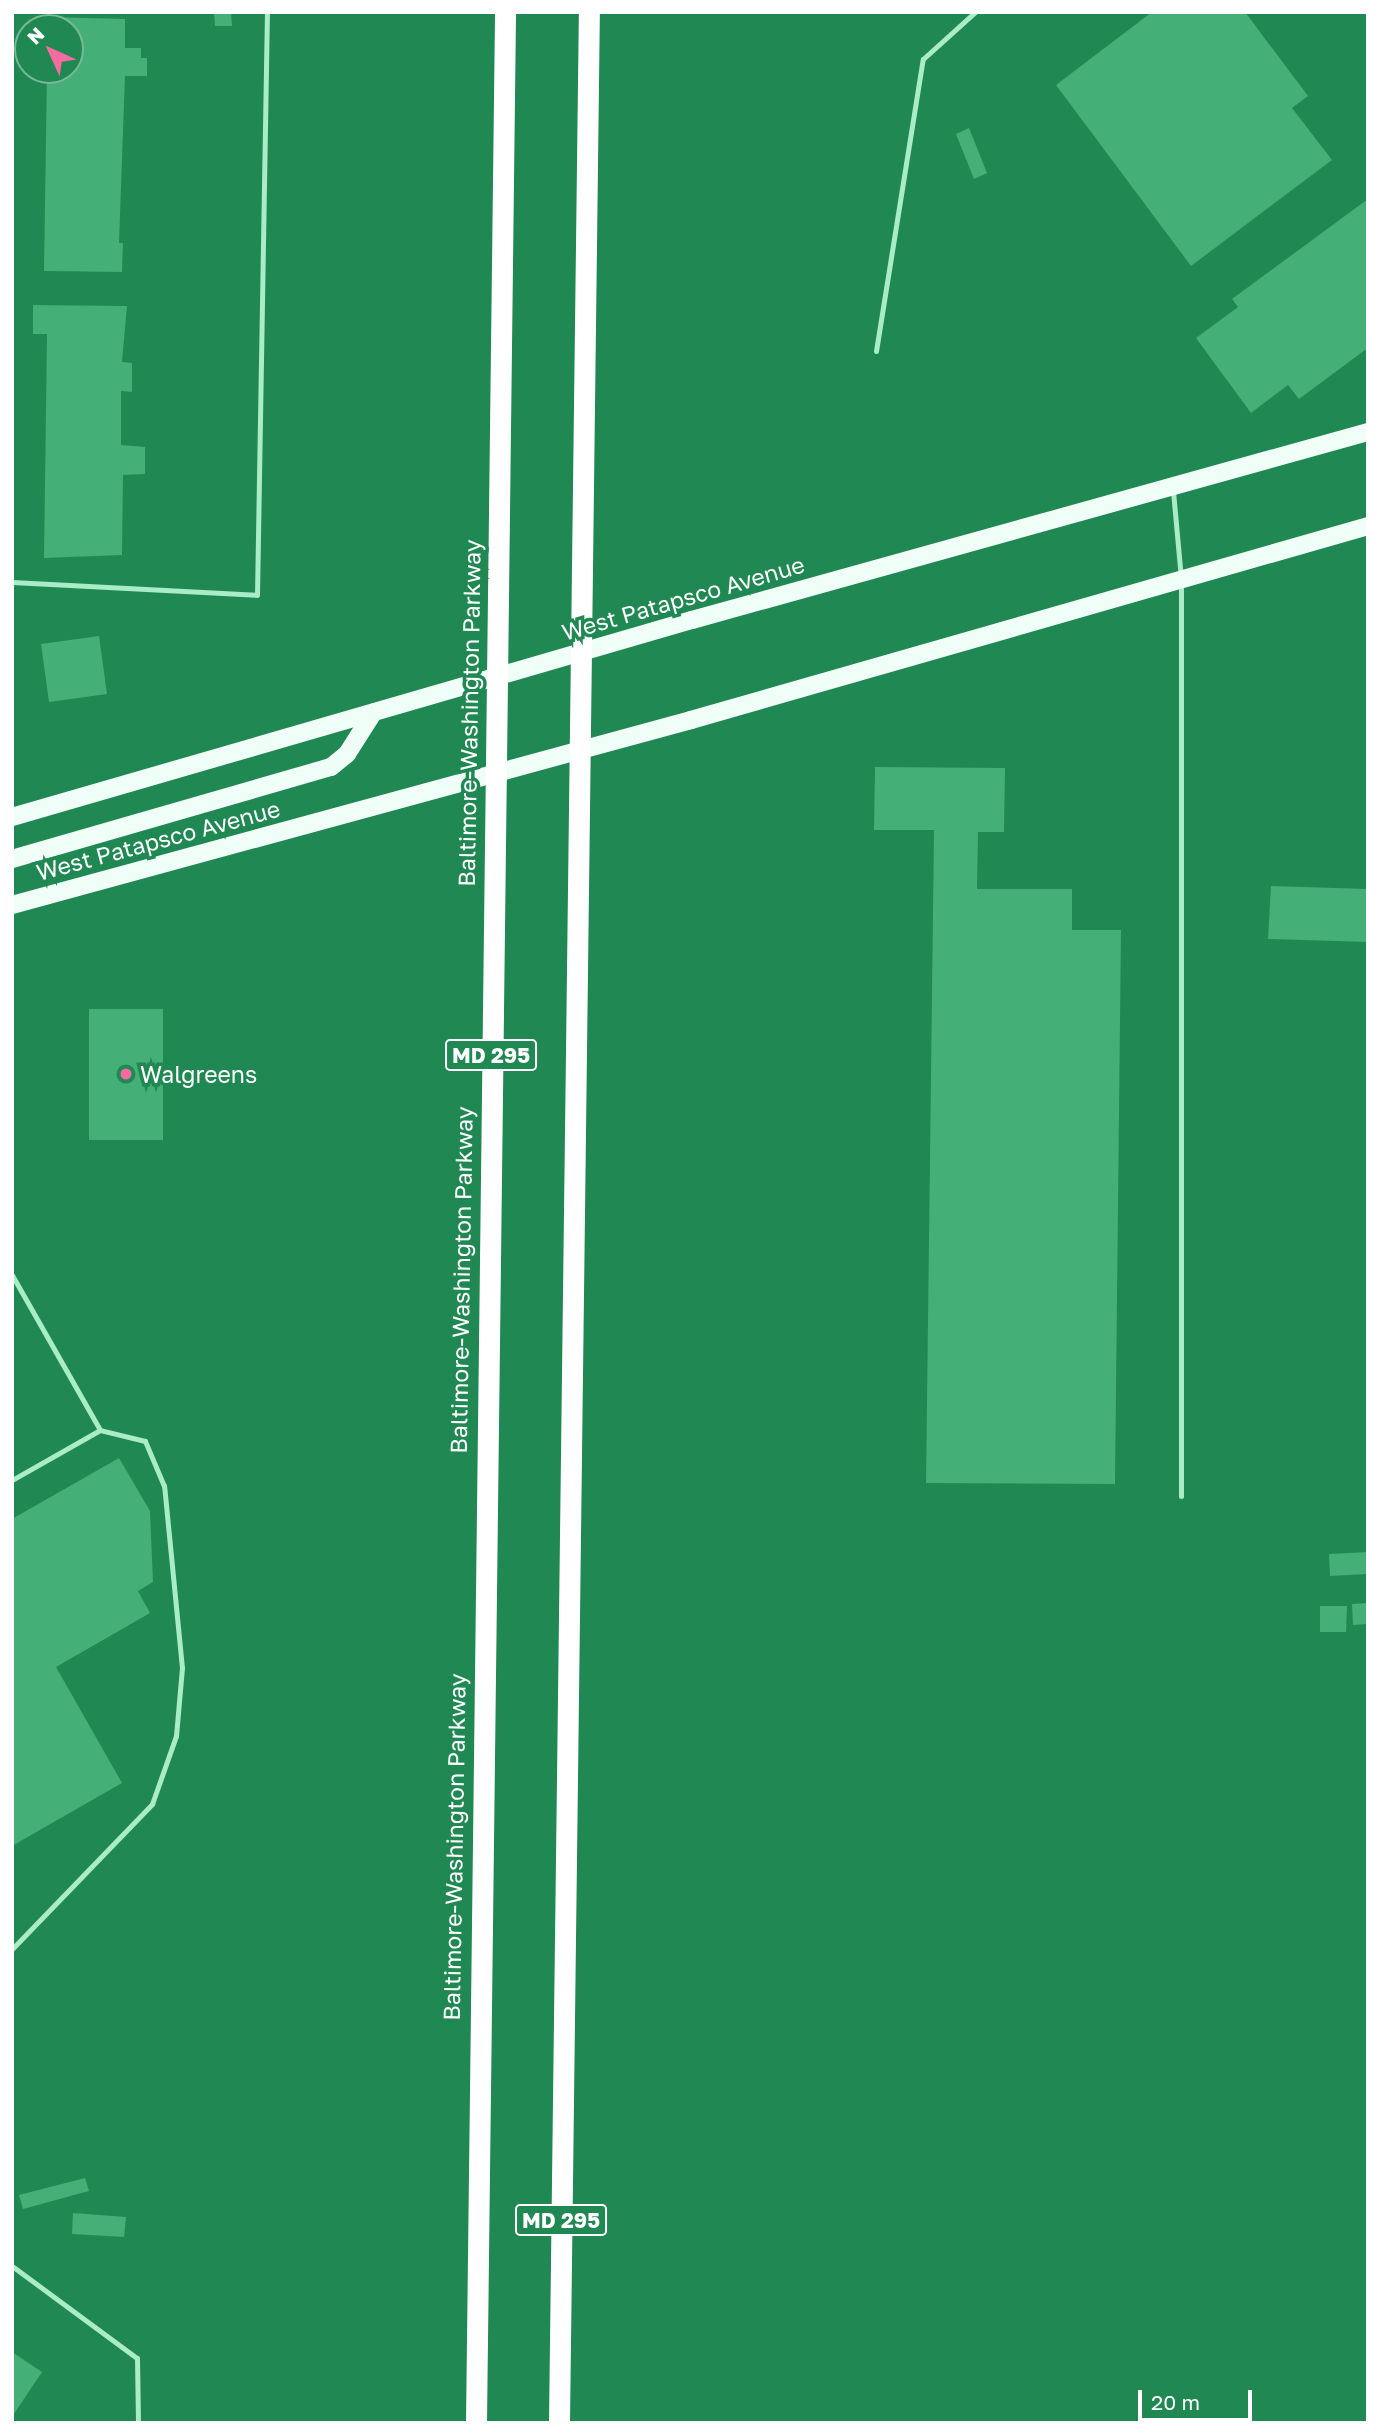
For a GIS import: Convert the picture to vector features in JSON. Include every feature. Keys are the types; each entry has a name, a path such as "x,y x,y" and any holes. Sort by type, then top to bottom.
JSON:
{"highway":[{"name":"Baltimore-Washington Parkway","path":"475,2423 505,12"},
{"name":"MD 295","path":"559,2423 589,12"}],"main road":[{"name":"West Patapsco Avenue","path":"12,817 692,620 1368,432"},
{"name":"West Patapsco Avenue","path":"12,905 691,720 1368,526"},
{"path":"12,859 331,767 347,754 373,713"}],"lane":[{"path":"12,582 257,595 267,12"},
{"path":"876,351 923,59 975,12"},
{"path":"1172,486 1181,579 1181,1496"},
{"path":"12,1275 100,1430"},
{"path":"12,1480 100,1430 145,1441 164,1486 182,1668 176,1736 152,1804 12,1949"},
{"path":"12,2266 137,2358 138,2423"}],"building":[{"path":"214,12 231,12 232,26 215,26"},
{"path":"1152,12 1245,12 1308,96 1292,108 1332,160 1191,266 1056,85"},
{"path":"84,18 125,19 125,48 141,48 141,58 147,58 147,76 125,76 119,243 123,243 122,272 44,271 47,84 84,84"},
{"path":"969,128 987,173 974,179 956,134"},
{"path":"1368,199 1368,353 1365,350 1299,399 1288,385 1251,413 1196,338 1238,307 1232,299"},
{"path":"33,305 127,306 122,362 132,363 132,392 121,391 121,445 145,447 145,474 123,475 122,555 44,558 47,334 33,334"},
{"path":"99,636 107,694 49,702 41,644"},
{"path":"875,767 1005,768 1004,832 978,832 977,889 1072,889 1072,930 1121,930 1115,1484 926,1483 934,830 874,830"},
{"path":"1271,886 1368,889 1368,942 1268,939"},
{"name":"Walgreens","path":"89,1009 163,1009 163,1140 89,1140"},
{"path":"119,1458 150,1511 153,1582 138,1591 150,1613 56,1667 122,1783 12,1846 12,1519"},
{"path":"1368,1552 1368,1574 1330,1576 1329,1554"},
{"path":"1368,1603 1368,1624 1353,1625 1352,1604"},
{"path":"1320,1606 1347,1606 1346,1632 1320,1632"},
{"path":"85,2178 89,2191 23,2209 19,2195"},
{"path":"73,2213 126,2217 124,2237 72,2234"},
{"path":"12,2352 42,2372 12,2417"}],"place":[{"name":"Walgreens","path":"126,1074"}]}
